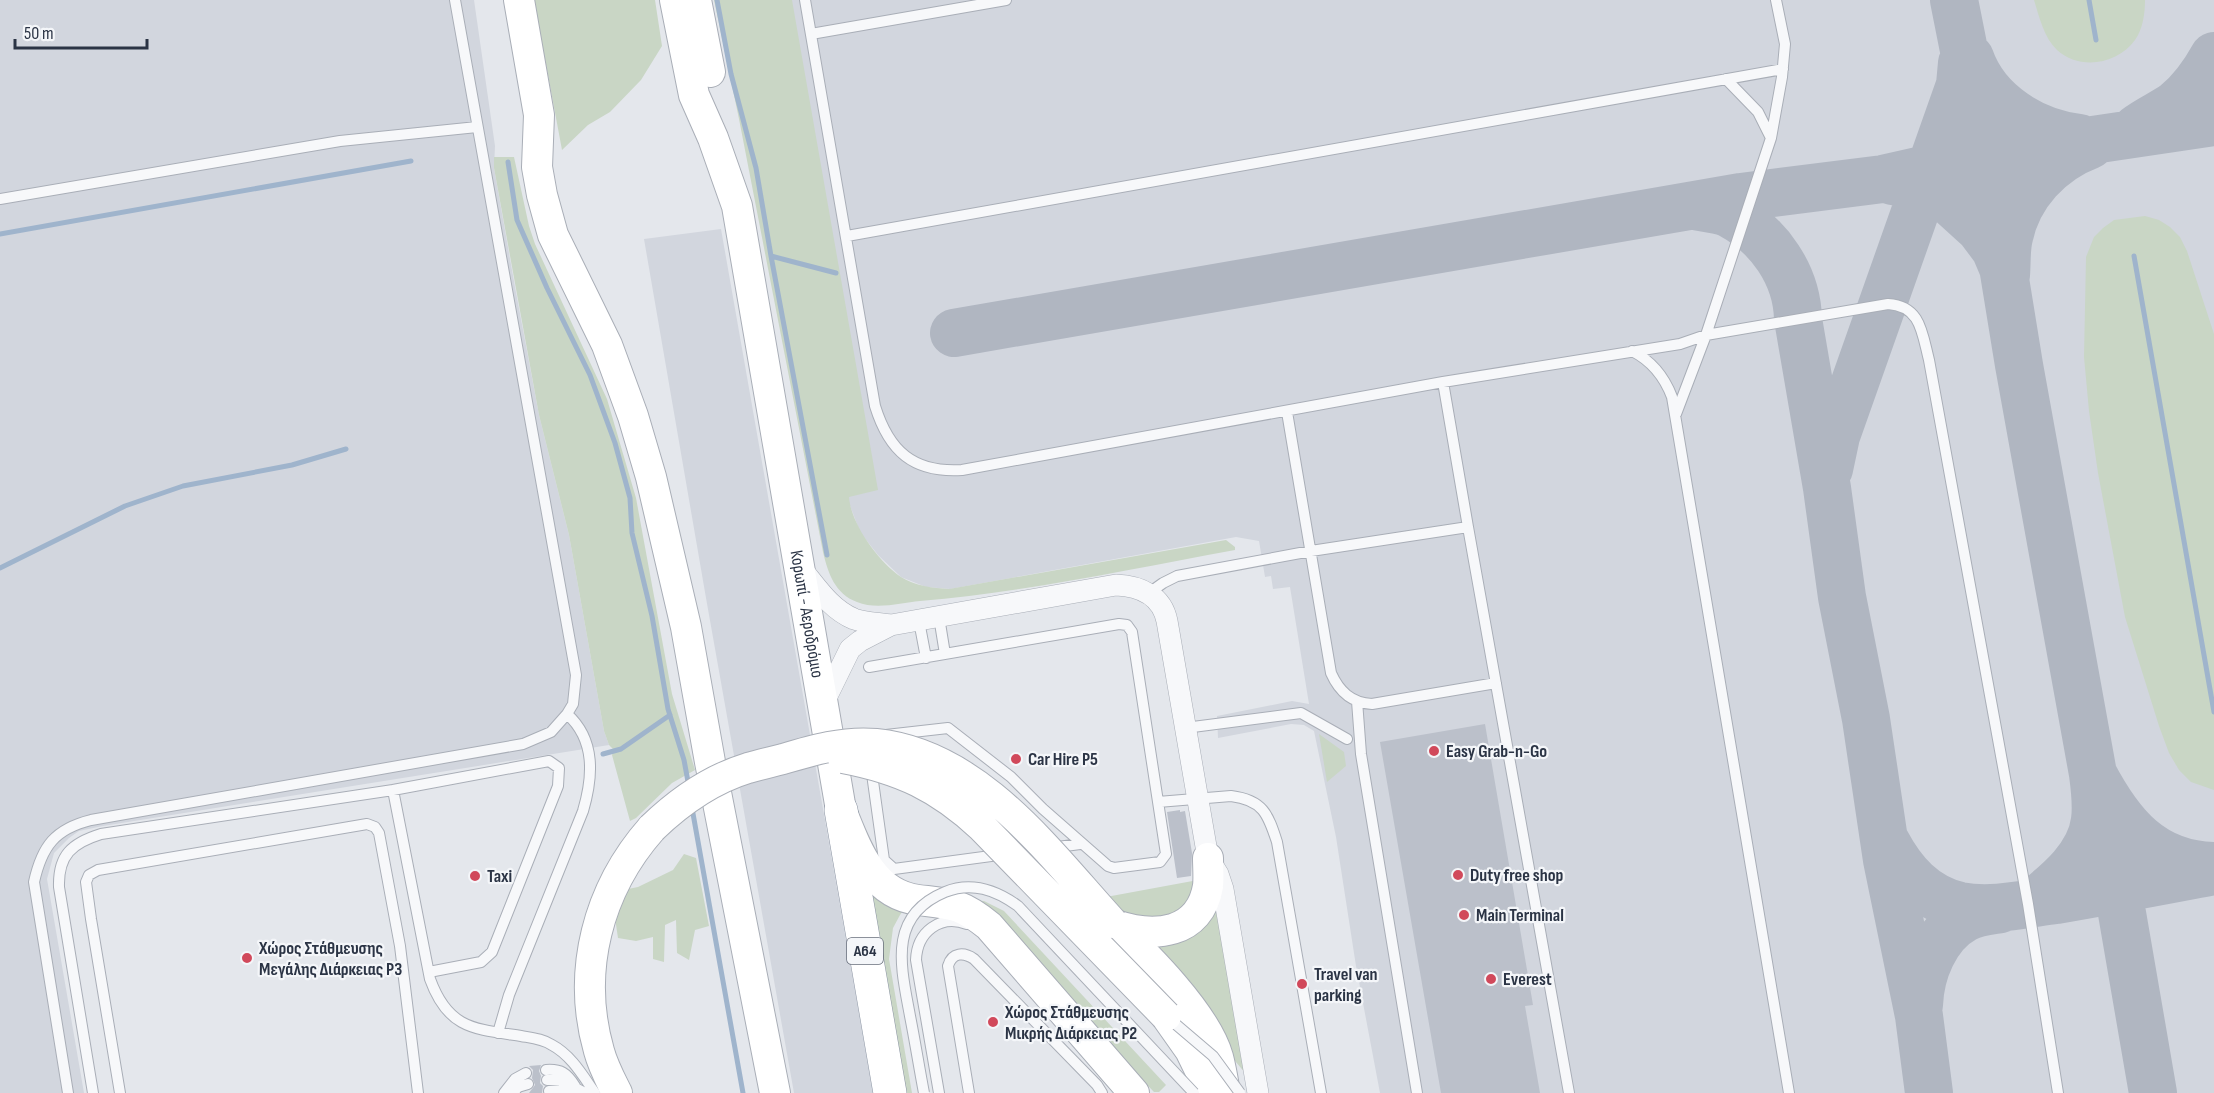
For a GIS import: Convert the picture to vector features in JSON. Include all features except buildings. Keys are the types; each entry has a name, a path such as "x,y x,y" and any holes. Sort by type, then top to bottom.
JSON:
{"highway":[{"name":"Κορωπί - Αεροδρόμιο","path":"841,810 890,1093"}],"street":[{"path":"498,0 519,124 537,167"},
{"path":"519,0 538,115 537,167 542,195 553,235 607,345 633,416 651,477 686,627 775,1093"},
{"name":"Κορωπί - Αεροδρόμιο","path":"675,0 694,95 713,138 737,206 841,810"},
{"path":"696,0 713,88 713,138"},
{"path":"799,566 830,604 843,613 856,620 891,625 1116,585 1131,585 1149,593 1156,599 1165,614 1208,858 1208,886 1196,913 1174,930 1146,933 1114,924"},
{"path":"823,704 850,650 860,641 891,625"},
{"path":"617,1093 604,1065 592,1020 589,988 591,956 597,925 608,895 623,866 652,828 689,797 717,781 746,768 845,744 875,744 900,748 935,760 975,782 1017,819 1172,986 1201,1022 1218,1056 1225,1093"},
{"path":"777,761 809,757 873,764 903,773 932,787 958,805 982,826 1166,1016 1190,1050 1211,1093"},
{"path":"841,810 861,857 877,879 887,887 915,899 958,905 989,926 1126,1091"},
{"path":"1208,858 1218,874 1223,889 1258,1093"}],"lane":[{"path":"68,1093 34,882 42,854 60,832 74,824 91,820 523,744 551,732 573,704 576,675 455,0"},
{"path":"805,0 875,406 880,423 889,439 901,454 923,466 947,471 962,470 1443,382 1680,344 1706,335 1888,304 1900,305 1909,309 1920,326 1929,360 2028,904 2058,1093"},
{"path":"811,34 1006,0"},
{"path":"1675,415 1706,335 1771,138 1785,44 1776,0"},
{"path":"847,236 1783,69"},
{"path":"1726,79 1758,112 1771,138"},
{"path":"0,199 340,141 477,127"},
{"path":"1632,350 1647,359 1666,382 1675,415 1789,1093"},
{"path":"1443,382 1569,1093"},
{"path":"1287,412 1330,673 1340,690 1357,701 1372,704 1496,683"},
{"path":"1149,593 1177,576 1311,551 1468,527"},
{"path":"929,619 945,654"},
{"path":"926,658 929,619"},
{"path":"869,667 1119,624 1127,625 1132,632 1166,854 1160,862 1114,868 1108,866 1080,844 1011,777 948,728 882,735 874,739 868,747 876,790 878,828 884,860 894,869 1080,844"},
{"path":"1357,701 1361,754 1417,1093"},
{"path":"1185,728 1301,713 1347,739"},
{"path":"498,1033 509,995 590,789 589,748 583,731 567,714"},
{"path":"93,1093 59,887 58,874 62,862 72,848 84,840 101,834 393,790 549,761 559,768 558,786 492,952 481,962 429,972"},
{"path":"393,790 429,972 437,999 449,1014 462,1024 537,1039 559,1048 595,1093"},
{"path":"1158,802 1197,798 1243,798 1262,808 1268,816 1276,842 1321,1093"},
{"path":"120,1093 91,919 86,882 89,875 99,870 367,824 375,827 379,833 400,946 418,1093"},
{"path":"924,1093 900,962 903,936 912,918 926,903 947,891 969,887 992,890 1018,906 1194,1093"},
{"path":"939,1093 916,960 916,949 925,932 946,921 961,922 971,926 995,948 1026,971"},
{"path":"969,1093 948,966 954,956 961,954 967,954 974,959 1070,1057 1126,1091"},
{"path":"1166,1016 1213,1056 1240,1093"},
{"path":"558,1069 568,1075 578,1092 547,1081 558,1069"},
{"path":"504,1093 515,1079 527,1078 513,1093"}],"shaded area":[{"path":"0,0 474,0 495,146 494,168 515,287 539,415 569,535 604,731 609,745 79,831 54,853 47,879 84,1093 0,1093"},
{"path":"769,0 2214,0 2214,1093 1380,1093 1356,966 1336,837 1314,731 1304,725 1291,724 1218,738 1217,716 1292,701 1309,704 1290,587 1273,589 1271,576 1265,577 1259,541 1236,537 950,589 926,587 901,577 878,555 860,532 849,503"},
{"path":"721,229 873,1093 794,1093 706,598 644,239"}],"green space":[{"path":"534,0 655,0 662,46 641,80 610,112 588,125 562,150"},
{"path":"714,0 792,0 878,490 849,497 860,530 883,562 912,583 949,589 1226,540 1235,547 1235,550 1039,586 960,597 872,606 857,602 843,594 830,575 823,552"},
{"path":"2034,0 2145,0 2145,10 2140,31 2128,48 2109,59 2087,62 2066,57 2052,45 2042,26"},
{"path":"494,157 514,157 535,244 607,399 636,498 672,694 695,770 672,783 636,818 630,821 612,755 614,750 609,745 604,731 569,535 539,415 494,168"},
{"path":"2145,216 2159,220 2180,237 2187,251 2214,334 2214,790 2191,782 2179,770 2169,753 2159,726 2125,617 2098,473 2089,411 2084,357 2086,257 2094,237 2114,220"},
{"path":"1319,734 1344,752 1346,766 1327,782"},
{"path":"684,854 696,858 709,926 695,930 689,960 677,953 676,920 665,925 664,962 653,959 653,937 636,941 618,938 615,918 628,889 638,887 673,870"},
{"path":"865,879 907,905 893,928 889,959 912,1093 905,1093"},
{"path":"1198,880 1195,897 1160,925 1122,912 1106,897"},
{"path":"1214,894 1246,1074 1225,1049 1155,942"},
{"path":"969,900 984,901 1004,911 1166,1085 1159,1092 1154,1092"}],"waterway":[{"path":"717,0 731,74 756,168 827,555"},
{"path":"2089,0 2096,40"},
{"path":"0,234 411,161"},
{"path":"508,162 517,220 547,288 590,375 615,443 630,498 632,533 652,616 668,709 684,760 689,787"},
{"path":"771,256 836,273"},
{"path":"2134,256 2214,712"},
{"path":"0,568 125,506 183,486 292,465 346,449"},
{"path":"603,754 621,749 670,715"},
{"path":"692,808 743,1093"}],"taxiway":[{"path":"1954,0 1985,156 2019,365 2093,774 2118,890 2153,1093"},
{"path":"2136,129 2182,99 2197,82 2214,56"},
{"path":"1970,58 1987,89 2014,113 2046,130 2080,138"},
{"path":"1829,469 1836,436 1960,85 1962,63"},
{"path":"954,333 1741,197 1883,179 1985,156 2214,122"},
{"path":"1892,181 1936,189 1980,229 1995,249 2006,275 2007,251 2013,221 2028,193 2049,169 2075,151 2090,145"},
{"path":"1694,206 1730,214 1757,233 1778,258 1792,287 1827,488 1842,597 1866,719 1887,860 1919,1016 1929,1093"},
{"path":"2033,903 2063,877 2087,845 2096,814 2093,774 2115,810 2140,839 2173,858 2192,864 2214,866"},
{"path":"1886,842 1899,864 1925,890 1947,902 1972,908 2008,907 2056,900 2214,871"},
{"path":"1919,1005 1926,968 1945,934 1969,916 2001,909"}],"place":[{"name":"Easy Grab-n-Go","path":"1434,751"},
{"name":"Car Hire P5","path":"1016,759"},
{"name":"Duty free shop","path":"1458,875"},
{"name":"Taxi","path":"475,876"},
{"name":"Main Terminal","path":"1464,915"},
{"name":"Χώρος Στάθμευσης Μεγάλης Διάρκειας P3","path":"247,958"},
{"name":"Everest","path":"1491,979"},
{"name":"Travel van parking","path":"1302,984"},
{"name":"Χώρος Στάθμευσης Μικρής Διάρκειας P2","path":"993,1022"}]}
